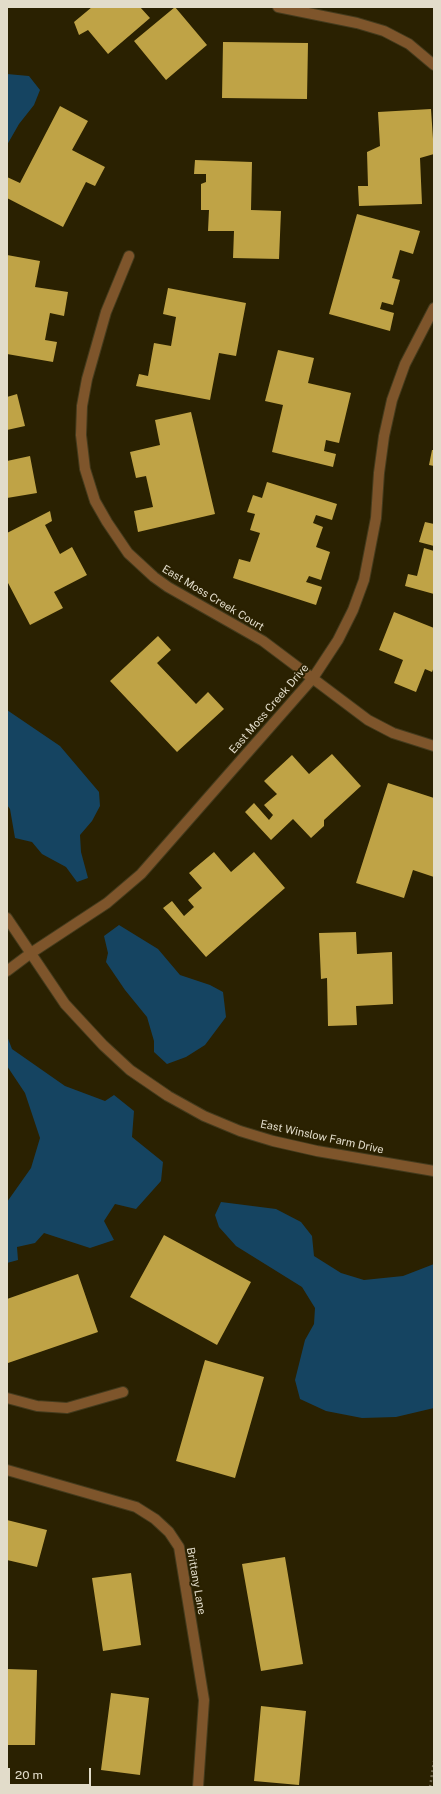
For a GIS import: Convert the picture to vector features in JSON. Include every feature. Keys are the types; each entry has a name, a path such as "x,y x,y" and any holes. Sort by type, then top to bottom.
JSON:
{"street":[{"path":"278,7 357,23 384,31 409,44 434,65"},
{"name":"East Moss Creek Court","path":"130,256 106,312 82,406 83,454 95,501 110,527 128,553 154,577 262,642 314,678 341,702 368,720 393,733 434,746"},
{"name":"East Moss Creek Drive","path":"7,971 31,953 107,903 141,874 314,678 338,640 353,610 364,580 376,518 379,473 384,436 392,400 406,364 434,308"},
{"name":"East Winslow Farm Drive","path":"7,918 65,1004 102,1045 130,1070 168,1096 204,1116 240,1131 273,1141 317,1151 434,1171"},
{"path":"7,1398 37,1406 67,1408 123,1392"},
{"name":"Brittany Lane","path":"7,1470 136,1507 164,1528 179,1547 204,1700 198,1787"}],"path":[{"path":"430,1787 434,1761"}],"water":[{"path":"7,74 29,76 40,90 34,105 19,124 7,145"},
{"path":"7,710 60,746 99,792 100,806 92,821 80,835 81,852 88,878 77,882 66,867 42,854 32,842 15,838 10,809 7,805"},
{"path":"119,925 158,949 180,975 210,985 223,992 226,1017 205,1045 186,1057 167,1064 154,1052 154,1041 147,1017 125,990 106,962 108,953 104,936"},
{"path":"7,1036 12,1049 65,1086 105,1101 114,1095 134,1111 132,1137 163,1162 161,1181 136,1209 115,1204 104,1221 114,1240 90,1248 44,1233 35,1243 17,1247 18,1260 7,1263 7,1202 31,1168 40,1138 25,1093 7,1066"},
{"path":"221,1202 276,1209 301,1222 312,1236 314,1256 341,1273 364,1280 403,1276 434,1264 434,1408 396,1417 362,1418 326,1411 300,1399 295,1380 305,1340 314,1324 315,1308 302,1287 236,1246 219,1227 215,1215"}],"building":[{"path":"92,7 140,7 150,18 108,54 88,30 79,35 74,22"},
{"path":"175,7 207,45 166,80 134,41"},
{"path":"223,42 308,43 307,99 222,98"},
{"path":"60,106 88,121 72,150 105,167 95,186 86,182 63,227 7,198 7,177 20,183"},
{"path":"431,109 434,154 420,158 422,204 359,206 358,186 368,186 367,152 380,146 378,112"},
{"path":"195,160 252,162 251,210 281,211 279,259 233,258 234,231 208,231 209,210 201,210 201,184 206,182 206,174 194,174"},
{"path":"357,214 420,231 413,254 400,250 392,278 400,280 393,305 382,302 380,309 394,313 390,331 329,314"},
{"path":"7,255 40,261 35,287 68,292 64,316 50,313 45,340 57,342 53,362 7,354"},
{"path":"168,288 246,303 236,356 219,353 210,400 136,386 139,374 148,376 154,343 171,346 176,317 163,314"},
{"path":"278,350 314,358 308,383 351,393 339,443 326,440 324,451 336,454 333,467 272,452 283,405 265,401"},
{"path":"17,394 25,426 7,430 7,397"},
{"path":"191,412 215,514 138,532 134,511 153,507 146,476 136,478 130,452 160,445 155,420"},
{"path":"432,450 434,450 434,466 429,465"},
{"path":"30,456 37,493 7,498 7,461"},
{"path":"267,482 337,504 332,520 316,515 313,523 323,527 316,547 330,552 321,580 309,576 306,582 322,587 316,605 233,578 239,559 250,562 260,533 250,530 255,514 247,512 253,495 262,498"},
{"path":"50,511 52,521 45,525 60,554 72,547 87,575 54,592 63,608 30,625 7,581 7,533"},
{"path":"425,522 434,524 434,546 419,542"},
{"path":"424,548 434,551 434,594 405,586 408,574 417,576"},
{"path":"394,612 434,628 434,667 432,672 425,669 416,692 394,683 403,660 379,650"},
{"path":"158,636 171,650 157,663 196,704 208,692 224,709 177,752 110,681"},
{"path":"332,754 361,786 324,820 324,826 311,838 293,819 271,840 245,812 254,803 269,820 273,815 264,805 277,794 264,781 292,755 309,774"},
{"path":"388,783 434,798 434,877 413,870 404,898 356,883"},
{"path":"214,852 231,872 254,852 285,888 206,957 163,908 172,901 184,916 194,907 188,900 202,888 189,873"},
{"path":"356,932 357,954 392,952 393,1004 356,1006 357,1025 328,1026 327,978 321,979 319,933"},
{"path":"164,1235 251,1282 217,1345 130,1297"},
{"path":"78,1274 98,1332 8,1363 7,1299"},
{"path":"205,1360 264,1377 235,1478 176,1461"},
{"path":"7,1520 47,1530 37,1567 7,1560"},
{"path":"285,1557 303,1664 261,1671 242,1564"},
{"path":"131,1573 141,1645 103,1651 92,1578"},
{"path":"7,1669 37,1670 35,1745 7,1745"},
{"path":"111,1693 149,1698 140,1775 101,1770"},
{"path":"261,1706 306,1711 299,1785 254,1781"}]}
